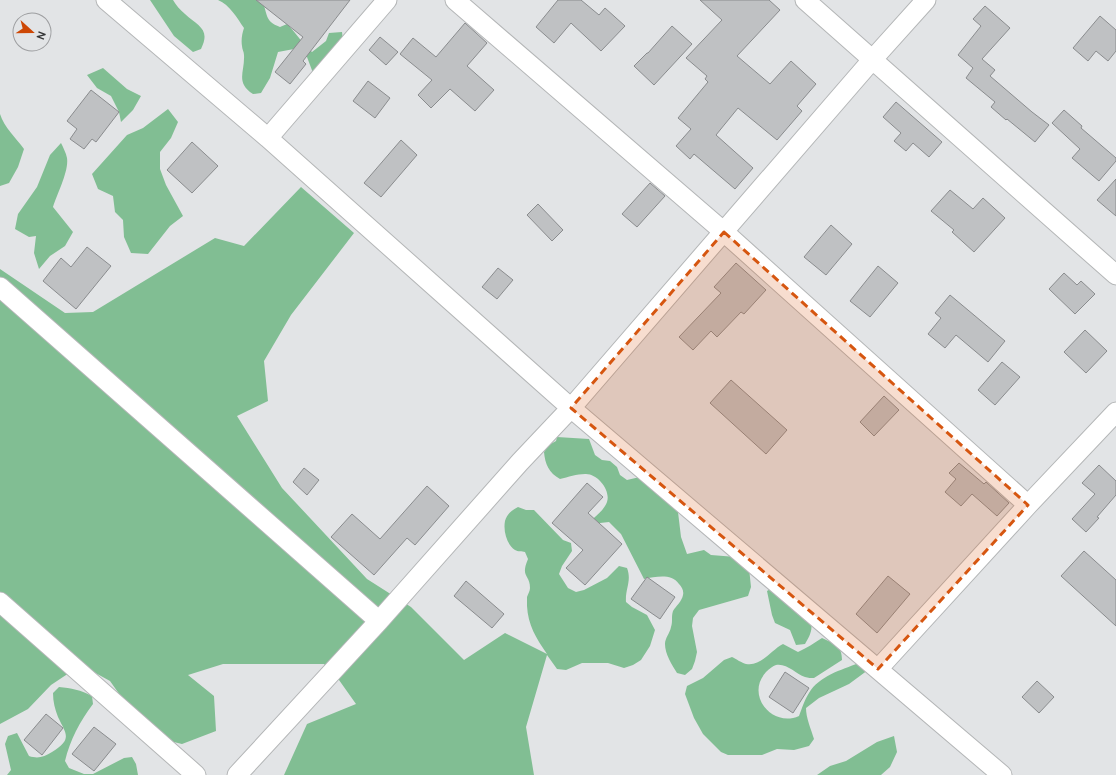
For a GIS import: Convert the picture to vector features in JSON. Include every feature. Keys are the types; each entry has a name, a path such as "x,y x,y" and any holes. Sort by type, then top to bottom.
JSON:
{"street":[{"path":"106,0 268,138 571,408 1002,775"},
{"path":"268,138 387,0"},
{"path":"455,0 724,232 1028,506"},
{"path":"805,0 1116,275"},
{"path":"237,775 379,621 520,462 571,408 872,60 926,0"},
{"path":"0,287 379,621"},
{"path":"878,669 1116,412"},
{"path":"0,602 196,775"}],"highlighted area":[{"path":"724,232 1028,505 878,669 571,408"}],"green space":[{"path":"150,0 173,0 181,11 202,28 205,37 201,49 193,52 174,36"},
{"path":"218,0 262,0 269,20 280,27 287,24 312,52 326,41 329,33 342,32 343,41 313,73 303,50 294,49 278,52 270,78 261,93 253,94 247,90 242,76 244,55 242,35 244,28 230,8"},
{"path":"103,68 127,89 141,96 133,110 121,122 119,112 111,96 97,88 87,75"},
{"path":"168,109 178,122 171,138 160,152 160,169 166,185 183,216 170,226 148,254 131,253 124,237 123,220 115,212 113,196 98,189 92,174 127,135 143,128"},
{"path":"0,114 7,128 24,149 18,167 9,183 0,186"},
{"path":"61,143 67,156 67,163 65,176 53,207 73,232 65,246 50,256 39,269 34,253 36,236 29,237 15,229 18,214 37,187 50,155"},
{"path":"301,187 354,233 291,315 264,361 268,401 237,416 282,488 367,579 411,607 464,660 505,633 547,654 533,631 529,619 527,597 530,584 525,573 528,559 525,552 516,551 512,548 505,533 505,521 507,516 518,507 526,510 534,510 563,540 571,543 572,551 562,566 559,574 568,588 576,592 584,590 607,578 619,566 627,568 629,581 626,593 626,602 647,615 655,630 650,646 641,660 624,668 608,663 582,663 566,670 557,669 547,655 526,727 534,775 284,775 307,724 356,704 339,680 324,664 223,664 188,675 214,696 216,731 182,744 149,736 110,681 81,665 51,685 28,709 0,724 0,269 65,313 93,312 215,238 244,246"},
{"path":"557,437 589,439 595,455 602,460 610,461 617,467 620,475 627,480 644,476 678,512 681,537 687,554 704,550 711,555 736,557 749,568 751,587 748,596 699,610 693,618 692,626 697,652 692,669 685,675 677,673 667,655 665,648 666,640 672,625 673,611 682,597 682,588 676,581 668,577 644,579 621,534 609,522 600,523 593,528 586,525 601,512 607,502 607,492 602,483 590,474 579,474 560,479 550,471 545,460 544,452 549,445 556,441"},
{"path":"772,588 810,621 811,630 805,644 796,645 790,630 775,623 767,591"},
{"path":"822,638 839,648 842,655 842,660 814,678 802,676 788,667 776,665 766,672 760,681 758,690 764,707 771,713 780,717 789,718 799,716 809,693 818,682 824,678 859,663 868,670 849,684 819,698 806,708 814,739 809,746 794,750 777,749 762,755 728,755 721,752 703,734 694,718 685,694 687,686 703,678 724,660 732,657 746,664 756,663 761,661 783,644 798,652"},
{"path":"59,687 76,690 92,696 93,704 80,724 70,746 65,761 69,768 84,774 93,774 124,758 132,757 136,764 138,775 7,775 11,770 5,744 8,736 17,733 29,756 35,757 41,757 49,754 59,747 65,740 65,732 57,714 53,699 53,693"},
{"path":"894,736 897,752 890,767 881,775 817,775 830,766 846,761 877,742"}],"building":[{"path":"256,0 350,0 303,61 306,64 290,84 275,72 303,37"},
{"path":"558,0 581,0 599,15 605,8 625,26 601,51 571,23 554,43 536,27"},
{"path":"700,0 769,0 780,10 737,56 770,84 791,61 816,84 797,106 802,111 777,140 738,108 716,135 753,168 735,189 694,154 690,159 676,146 691,129 678,118 708,82 705,79 707,76 686,58 722,20"},
{"path":"985,6 1010,28 982,59 995,70 990,76 1049,125 1035,142 991,107 995,102 966,78 973,68 958,55 981,26 973,19"},
{"path":"1100,16 1116,30 1116,51 1108,61 1096,51 1088,61 1073,48"},
{"path":"465,23 487,43 467,66 494,90 475,111 450,89 431,108 418,95 432,80 400,54 413,38 436,57"},
{"path":"672,26 692,44 654,85 634,66"},
{"path":"380,37 398,52 386,65 369,50"},
{"path":"368,81 390,98 375,118 353,101"},
{"path":"91,90 119,112 96,142 92,139 84,149 70,139 77,129 67,121"},
{"path":"896,102 942,142 929,157 913,143 906,151 894,141 901,133 883,117"},
{"path":"1064,110 1082,126 1081,128 1116,158 1116,161 1099,181 1072,158 1080,149 1052,123"},
{"path":"401,140 417,155 381,197 364,183"},
{"path":"192,142 218,166 192,193 167,170"},
{"path":"1116,179 1116,216 1097,200"},
{"path":"650,183 665,196 637,227 622,214"},
{"path":"950,190 973,209 983,198 1005,218 974,252 952,232 954,230 931,211"},
{"path":"538,204 563,230 552,241 527,215"},
{"path":"831,225 852,244 826,275 804,257"},
{"path":"87,247 111,266 76,309 43,281 61,258 71,267"},
{"path":"736,263 766,290 744,314 741,312 717,337 711,331 693,350 679,337 721,293 714,287"},
{"path":"878,266 898,283 870,317 850,301"},
{"path":"498,268 513,280 497,299 482,287"},
{"path":"1064,273 1077,285 1081,281 1095,294 1075,314 1049,289"},
{"path":"950,295 1005,341 988,362 956,335 945,348 928,334 941,318 935,313"},
{"path":"1085,330 1107,351 1086,373 1064,352"},
{"path":"1002,362 1020,377 995,405 978,390"},
{"path":"731,380 787,430 766,454 710,403"},
{"path":"884,396 899,410 874,436 860,422"},
{"path":"959,463 984,484 986,482 1009,503 997,516 972,494 961,506 945,492 956,479 949,473"},
{"path":"1099,465 1116,481 1116,495 1097,517 1099,518 1086,532 1072,519 1095,494 1082,483"},
{"path":"304,468 319,480 307,495 293,482"},
{"path":"587,483 603,497 588,513 622,544 585,585 566,568 583,550 552,523"},
{"path":"427,486 449,506 415,545 407,538 374,575 331,537 352,514 380,539"},
{"path":"1084,551 1116,580 1116,626 1061,576"},
{"path":"888,576 910,594 877,633 856,614"},
{"path":"647,577 675,597 660,619 631,599"},
{"path":"466,581 504,614 492,628 454,596"},
{"path":"785,672 809,688 793,713 769,697"},
{"path":"1037,681 1054,697 1039,713 1022,697"},
{"path":"46,714 63,728 42,755 24,740"},
{"path":"94,727 116,744 94,771 72,754"}]}
